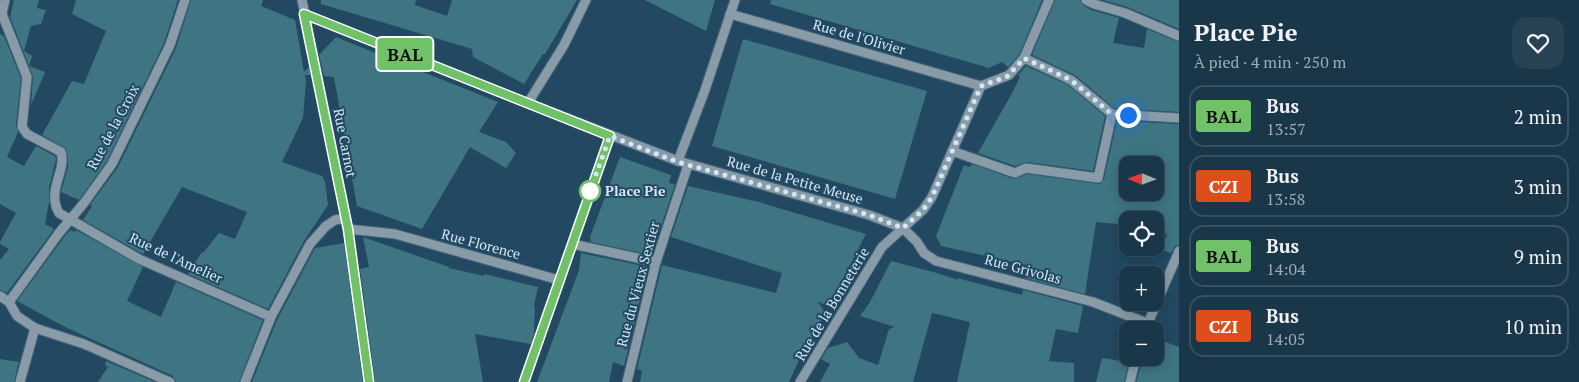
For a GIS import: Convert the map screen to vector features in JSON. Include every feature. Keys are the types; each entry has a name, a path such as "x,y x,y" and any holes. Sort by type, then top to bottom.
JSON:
{"street":[{"name":"Rue de l'Amelier","path":"5,0 2,14 27,77 22,127 26,134 61,152 63,158 55,189 55,206 59,213 139,259 271,317"},
{"name":"Rue de la Croix","path":"8,302 112,164 170,45 185,0"},
{"name":"Rue Carnot","path":"302,0 348,229 369,382"},
{"path":"528,103 564,45 586,0"},
{"path":"678,162 705,90 734,0"},
{"path":"981,86 1008,76 1024,58 1049,0"},
{"path":"1086,0 1125,13 1179,36"},
{"name":"Rue de la Petite Meuse","path":"304,14 678,162 869,215 903,228"},
{"name":"Rue de l'Olivier","path":"730,14 981,86"},
{"path":"1024,58 1071,80 1112,114 1179,118"},
{"name":"Rue de la Bonneterie","path":"800,382 882,247 923,210 932,197 981,86"},
{"path":"952,151 1015,173 1026,168 1098,178 1112,114"},
{"path":"524,382 610,136"},
{"name":"Rue du Vieux Sextier","path":"627,382 656,262 688,165"},
{"path":"245,382 271,317 310,244 326,226 336,220 346,218"},
{"name":"Rue Grivolas","path":"903,228 917,242 924,253 936,260 1093,302 1135,321"},
{"name":"Rue Florence","path":"348,229 395,234 559,280"},
{"path":"572,244 656,262"},
{"path":"1148,321 1179,251"},
{"path":"0,296 8,302 17,316 35,328 84,344 170,382"},
{"path":"20,382 35,328"},
{"path":"1130,382 1134,366"}],"building":[{"path":"14,0 39,0 37,8 46,10 41,24 31,26 24,51 32,56 29,66 10,17"},
{"path":"76,0 178,0 164,43 107,161 79,200 61,192 68,167 66,149 42,135 72,81 84,84 106,31 72,14"},
{"path":"191,0 263,0 261,6 295,20 304,72 309,67 311,75 305,75 303,118 282,162 322,176 325,181 328,205 304,241 268,309 188,274 202,252 219,233 235,239 247,212 182,187 143,254 83,220 92,206 90,205 118,167 176,48"},
{"path":"321,0 416,0 415,5 447,16 452,0 577,0 545,54 543,54 524,84 473,57 472,49 321,4"},
{"path":"645,0 715,0 706,31"},
{"path":"771,0 1042,0 1019,55 1008,67 1002,62 989,68 770,4"},
{"path":"1055,0 1080,0 1083,5 1091,10 1119,18 1113,43 1144,48 1147,29 1179,42 1179,112 1114,108 1075,75 1032,55"},
{"path":"1103,0 1179,0 1179,29 1127,7"},
{"path":"0,34 4,36 21,78 16,126 18,132 7,157 24,166 36,146 55,156 56,159 49,188 49,202 45,224 54,229 7,293 0,290 0,260 9,249 0,244 0,242 16,213 0,204"},
{"path":"336,37 498,102 479,132 506,142 516,153 506,168 470,147 422,229 357,206 334,77 324,76 319,55"},
{"path":"743,39 927,91 895,199 712,146"},
{"path":"29,66 45,72 31,105 33,77"},
{"path":"1026,66 1068,85 1105,116 1093,171 1027,162 1015,166 978,153 1011,95 1020,77 1018,75"},
{"path":"1117,121 1179,124 1179,245 1175,246 1171,253 1164,251 1167,234 1164,233 1164,211 1119,211 1119,224 1096,222 1085,294 1025,278 1027,265 941,246 936,236 964,165 970,167 972,164 1014,179 1027,174 1100,184 1104,179"},
{"path":"620,157 671,175 669,183 675,184 659,233 654,231 647,254 591,242 590,237"},
{"path":"688,186 759,202 866,234 829,306 818,302 825,312 805,353 803,351 789,382 640,382 642,371 637,369 662,265 776,293 782,273 671,237"},
{"path":"70,230 75,232 76,230 143,267 127,301 161,317 176,282 263,320 239,382 176,382 173,376 67,328 17,301"},
{"path":"363,237 449,268 484,276 485,274 538,287 534,306 534,333 531,344 475,334 483,382 375,382 360,269 369,267"},
{"path":"344,243 363,382 252,382 277,320 315,248"},
{"path":"581,253 648,267 624,366 613,362 609,382 537,382 579,270"},
{"path":"891,261 958,280 957,278 1022,295 1023,290 1083,306 1078,333 1056,329 1049,361 1074,363 1074,382 957,382 970,322 932,313 913,382 820,382 830,364 821,359 828,348 847,342 859,358 878,365 889,329 895,327 860,316 870,302"},
{"path":"1164,341 1179,347 1179,382 1136,382 1141,366 1164,366"},
{"path":"1102,358 1119,361 1119,366 1128,366 1124,382 1096,382"},
{"path":"0,359 19,362 14,382 0,382"},
{"path":"106,361 155,382 98,382 108,367 105,365"}],"bus line":[{"name":"BAL","path":"369,382 348,229 304,14 610,136 524,382"}],"place":[{"name":"Place Pie","path":"590,191"}],"route":[{"path":"590,191 610,136 678,162 869,215 903,228 923,210 932,197 981,86 1008,76 1024,58 1071,80 1112,114 1128,115"}]}
